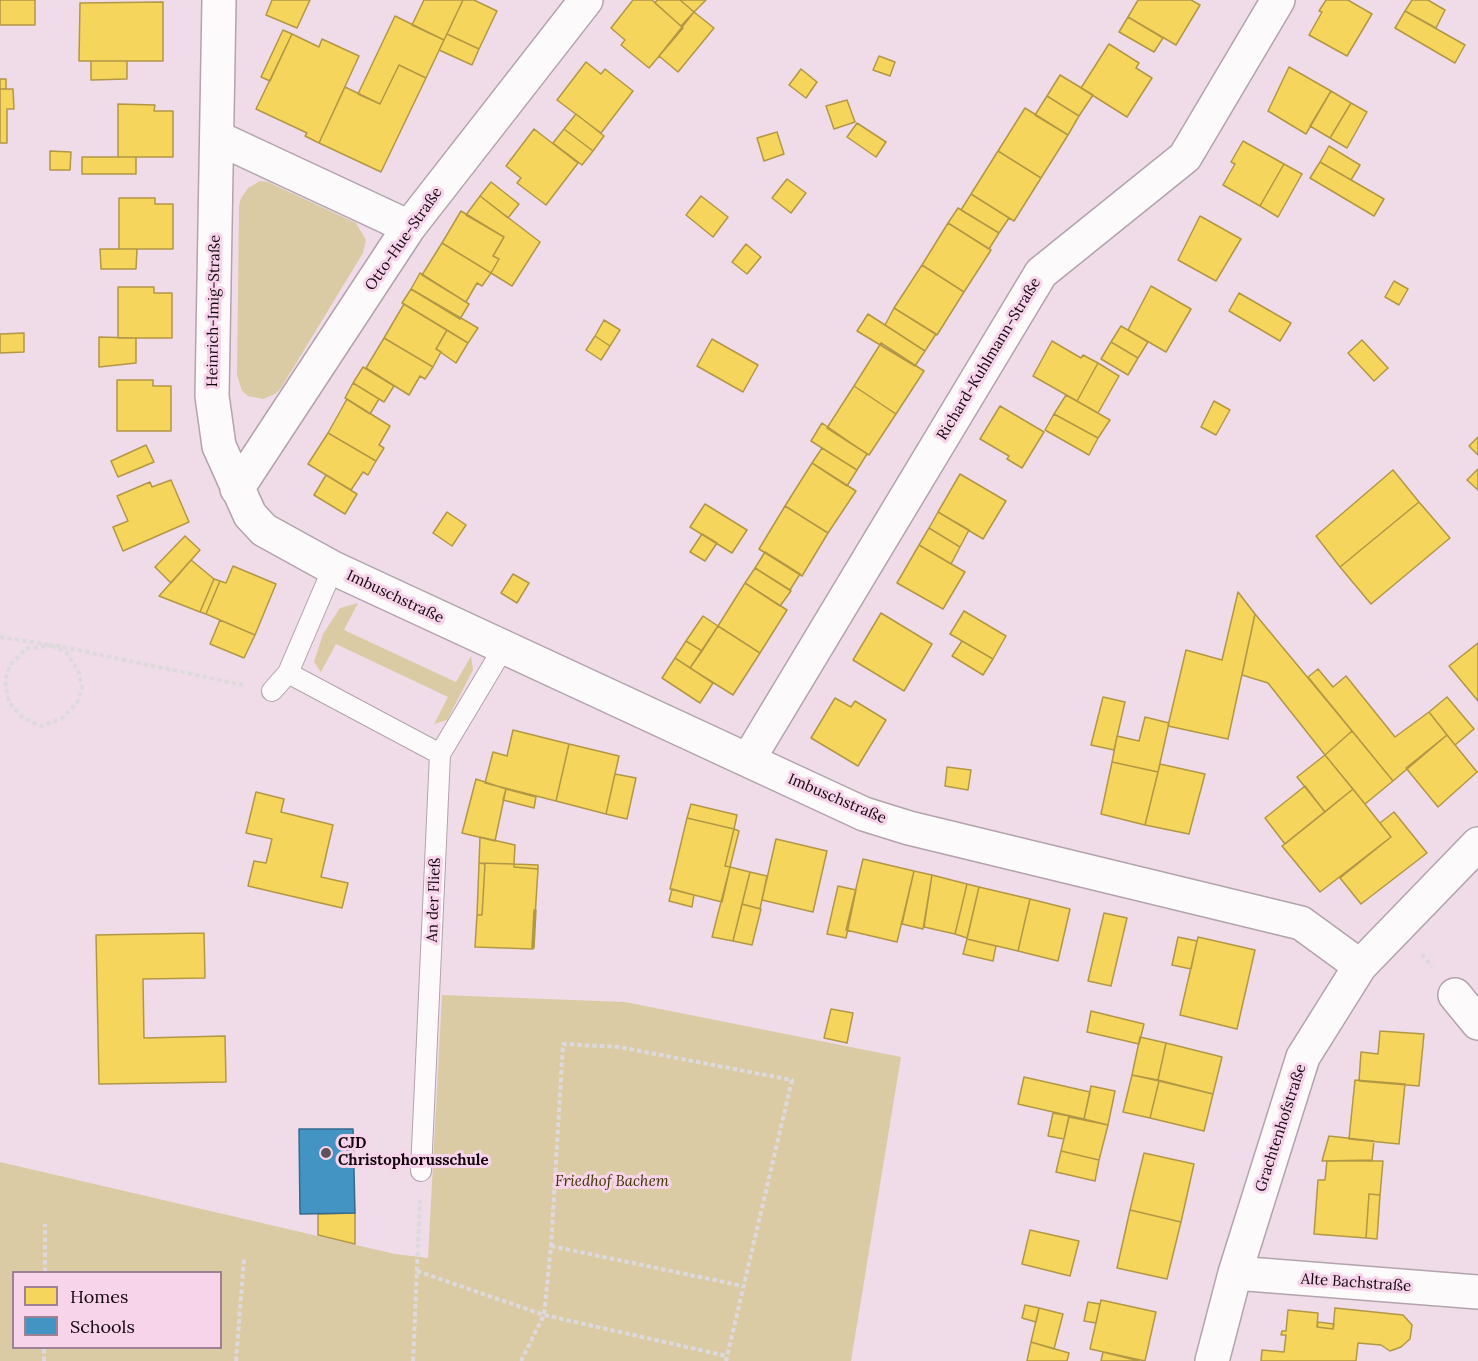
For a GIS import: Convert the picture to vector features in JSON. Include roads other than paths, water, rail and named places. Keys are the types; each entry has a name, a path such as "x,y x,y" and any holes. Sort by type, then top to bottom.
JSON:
{"street":[{"name":"Heinrich-Imig-Straße","path":"219,0 212,396 219,446 250,515 264,530 333,568"},
{"name":"Otto-Hue-Straße","path":"237,489 409,227 586,0"},
{"name":"Richard-Kuhlmann-Straße","path":"748,760 1041,273 1185,157 1278,0"},
{"path":"218,138 409,227"},
{"name":"Imbuschstraße","path":"333,568 864,814 909,828 1301,923 1360,966"},
{"name":"Grachtenhofstraße","path":"1212,1361 1235,1274 1304,1056 1360,966 1478,844"},
{"path":"1455,995 1478,1023"},
{"name":"Alte Bachstraße","path":"1235,1274 1478,1292"}],"lane":[{"path":"272,690 288,673 333,568"},
{"name":"An der Fließ","path":"421,1171 440,754 504,647"},
{"path":"288,673 440,754"}],"place":[{"name":"CJD Christophorusschule","path":"326,1153"}],"park label":[{"name":"Friedhof Bachem","path":"612,1182"}]}
